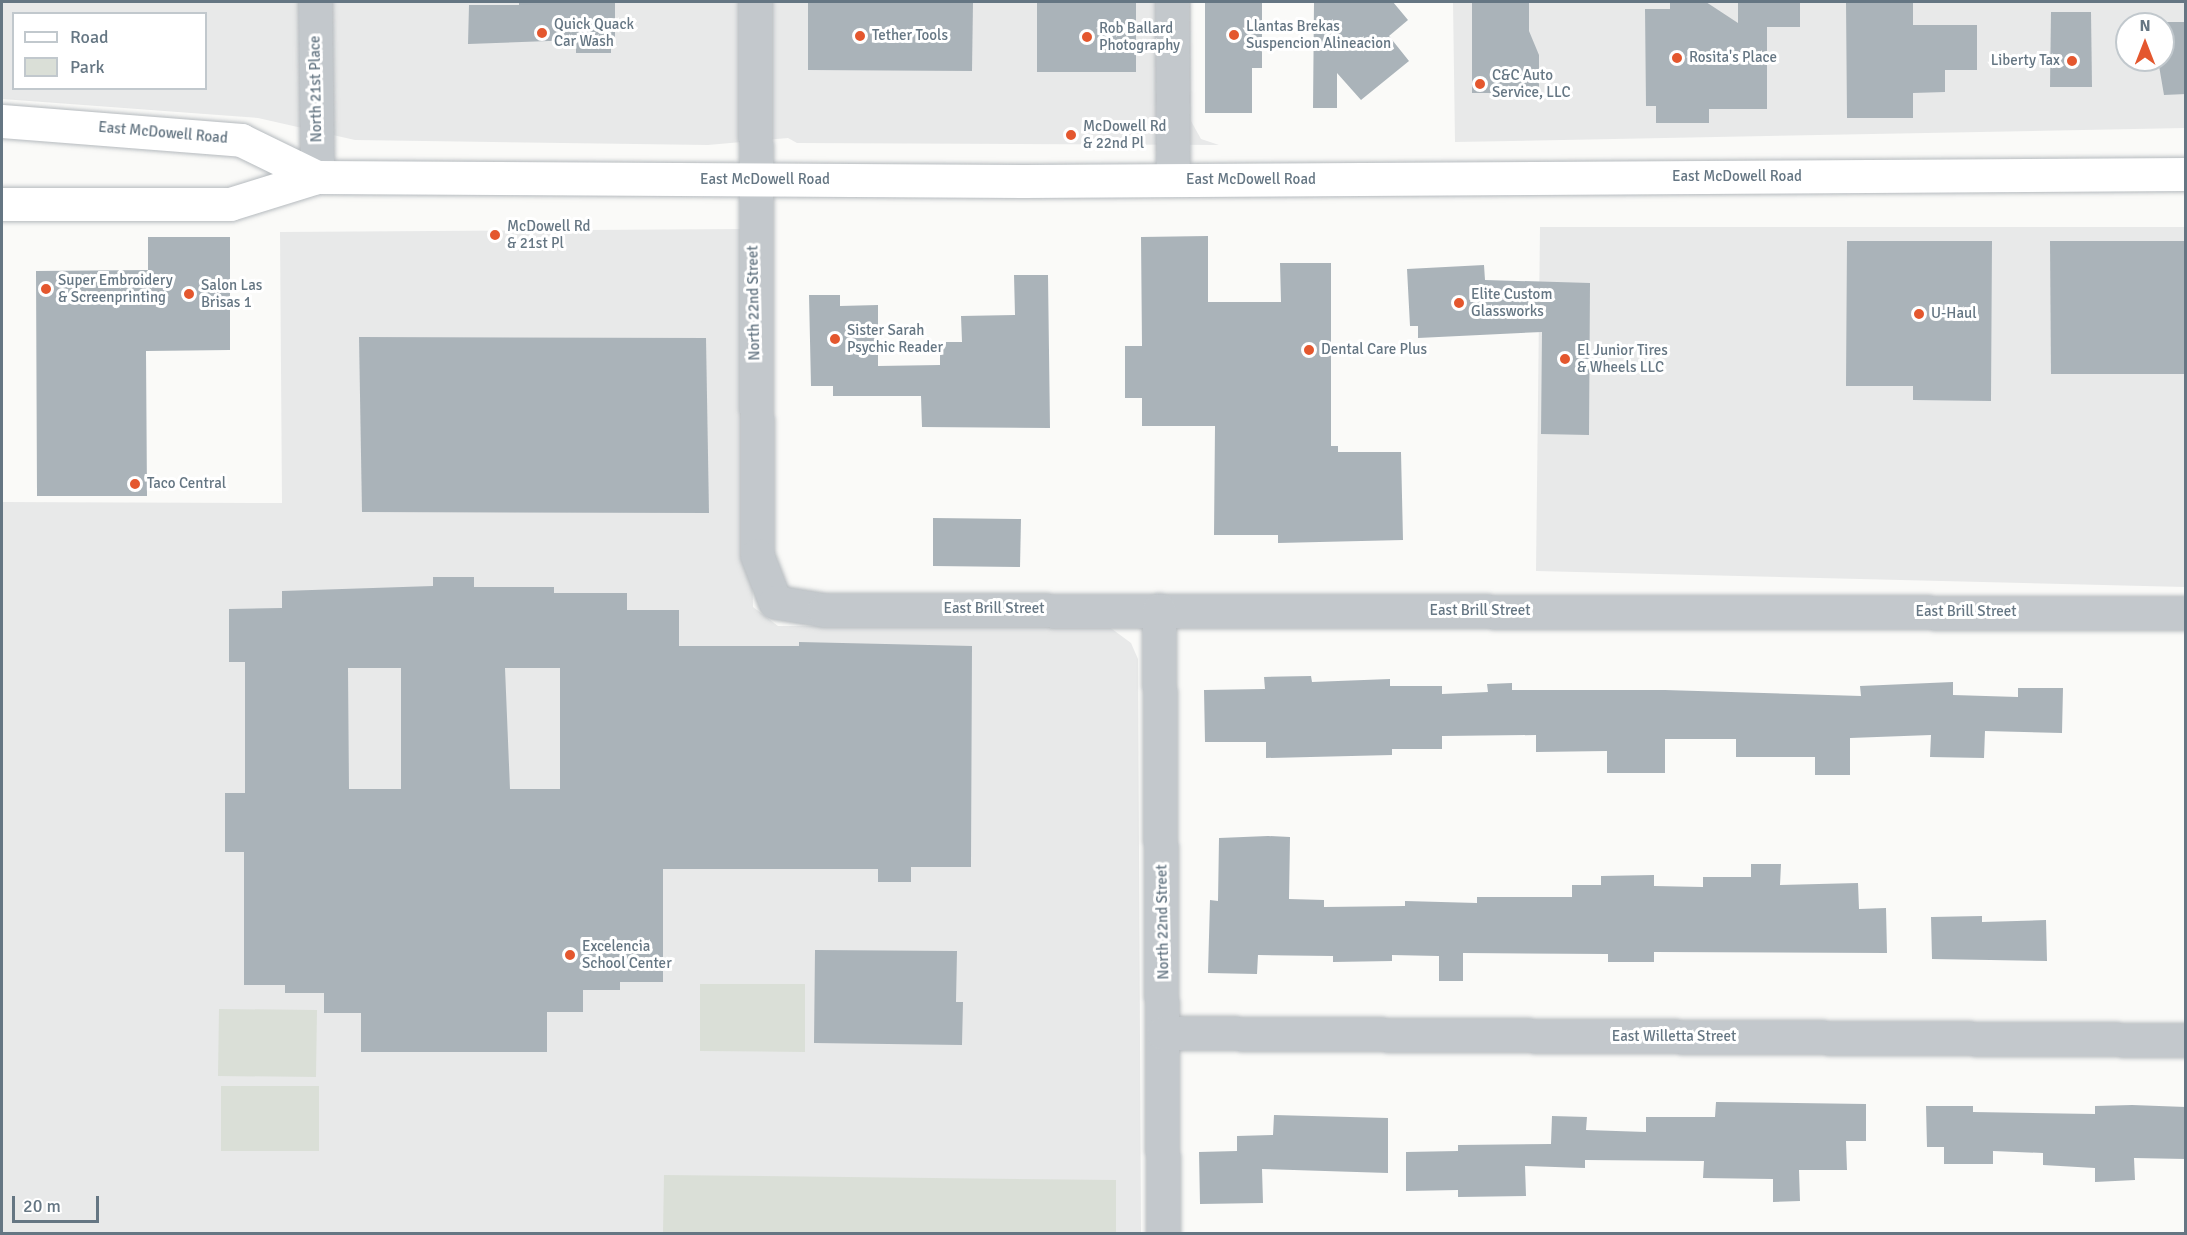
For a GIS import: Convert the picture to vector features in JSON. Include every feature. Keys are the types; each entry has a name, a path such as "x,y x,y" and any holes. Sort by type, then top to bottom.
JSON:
{"main road":[{"name":"East McDowell Road","path":"2,121 241,140 317,177"},
{"name":"East McDowell Road","path":"2,204 230,204 317,177 753,181 2186,174"}],"street":[{"name":"North 21st Place","path":"315,2 317,177"},
{"name":"North 22nd Street","path":"755,2 753,181 757,555 775,602"},
{"path":"1172,2 1173,180"},
{"name":"East Brill Street","path":"775,602 824,610 2186,613"},
{"name":"North 22nd Street","path":"1160,610 1164,1033 1163,1233"},
{"name":"East Willetta Street","path":"1164,1033 2186,1040"}],"shaded area":[{"path":"2,2 1191,2 1191,121 1201,139 1219,145 797,143 788,138 708,145 355,140 258,118 2,99"},
{"path":"1453,2 2185,2 2185,128 1455,142"},
{"path":"1540,227 2185,227 2185,587 1536,571"},
{"name":"Excelencia School Center","path":"745,229 753,607 778,626 1108,626 1131,643 1138,659 1141,1233 2,1234 2,502 282,503 280,232"}],"green space":[{"path":"700,984 805,984 805,1052 700,1051"},
{"path":"219,1009 317,1010 316,1077 218,1076"},
{"path":"221,1086 319,1086 319,1151 221,1151"},
{"path":"664,1175 1116,1180 1116,1233 663,1233"}],"building":[{"name":"Quick Quack Car Wash","path":"519,2 615,2 615,39 611,39 611,53 576,53 576,40 468,44 469,5 519,5"},
{"name":"Tether Tools","path":"808,2 973,2 972,71 808,70"},
{"name":"Rob Ballard Photography","path":"1037,2 1136,2 1136,72 1037,72"},
{"name":"Llantas Brekas Suspencion Alineacion","path":"1205,2 1262,2 1262,68 1252,68 1252,113 1205,113"},
{"path":"1314,2 1393,2 1408,20 1389,36 1409,61 1361,100 1337,73 1337,108 1313,108"},
{"path":"1472,2 1529,2 1529,31 1539,55 1539,93 1472,93"},
{"path":"1670,2 1706,2 1738,23 1738,2 1800,2 1800,27 1767,27 1767,109 1709,109 1709,123 1656,123 1656,106 1646,106 1645,9 1670,9"},
{"path":"1846,2 1913,2 1913,25 1977,25 1977,70 1945,70 1945,92 1913,93 1913,118 1847,118"},
{"name":"Liberty Tax","path":"2051,12 2091,12 2092,87 2050,87"},
{"path":"2175,22 2186,22 2186,94 2164,95 2160,72 2175,72"},
{"path":"1208,236 1208,302 1281,302 1280,263 1331,263 1331,446 1338,446 1338,452 1401,452 1403,540 1278,543 1278,535 1214,535 1215,426 1142,426 1142,398 1125,398 1125,346 1142,346 1141,237"},
{"path":"148,237 230,237 230,350 146,351 147,496 37,496 36,271 148,270"},
{"name":"U-Haul","path":"1847,241 1992,241 1991,401 1913,400 1913,386 1846,386"},
{"path":"2050,241 2186,241 2186,374 2051,374"},
{"path":"1484,265 1485,280 1590,283 1589,435 1541,434 1542,332 1418,338 1418,326 1410,326 1407,269"},
{"path":"1014,275 1048,275 1050,428 922,427 921,396 833,396 833,386 811,386 809,295 840,295 840,306 878,305 878,366 940,365 940,342 962,342 961,316 1015,315"},
{"path":"359,337 706,338 709,513 362,512"},
{"path":"933,518 1021,519 1020,567 933,566"},
{"path":"433,577 474,577 474,587 554,587 554,593 627,593 627,610 679,610 679,646 799,646 799,642 972,646 971,867 911,867 911,882 878,882 878,869 663,869 663,982 620,982 620,990 583,990 583,1012 547,1012 547,1052 361,1052 361,1013 324,1013 324,993 285,993 285,985 244,985 244,852 225,852 225,793 245,793 245,662 229,662 229,609 282,608 282,591 433,586","holes":["348,668 401,668 401,789 349,789","505,668 560,668 560,789 510,789"]},
{"path":"1311,676 1312,682 1390,679 1390,686 1442,686 1442,694 1488,692 1487,684 1512,683 1512,690 1665,690 1861,696 1860,686 1953,682 1953,695 2018,697 2018,688 2063,688 2062,733 1985,731 1984,758 1930,757 1931,735 1850,738 1850,775 1815,775 1815,757 1736,757 1736,739 1665,739 1665,773 1607,773 1607,751 1536,752 1536,735 1442,736 1442,749 1392,749 1392,755 1266,758 1266,742 1205,742 1204,690 1265,689 1264,677"},
{"path":"1290,837 1289,899 1324,900 1324,907 1405,906 1405,901 1477,903 1477,897 1572,897 1572,885 1601,885 1601,876 1654,875 1654,886 1703,887 1703,877 1751,877 1751,864 1781,864 1780,885 1858,883 1859,909 1886,908 1887,953 1654,952 1654,962 1608,962 1608,954 1463,953 1463,981 1439,981 1439,956 1392,955 1392,961 1333,962 1333,956 1258,955 1257,974 1208,973 1210,900 1218,901 1219,838"},
{"path":"1982,916 1982,922 2046,920 2047,961 1932,959 1931,917"},
{"path":"815,950 957,951 956,1002 963,1002 962,1045 814,1043"},
{"path":"1716,1102 1866,1104 1866,1141 1846,1141 1847,1170 1799,1170 1800,1201 1773,1202 1773,1179 1703,1178 1704,1161 1585,1160 1585,1168 1525,1166 1526,1196 1458,1197 1458,1190 1406,1191 1406,1152 1458,1151 1458,1145 1551,1144 1552,1116 1587,1117 1586,1130 1646,1132 1646,1117 1715,1117"},
{"path":"1926,1106 1973,1106 1973,1112 2095,1114 2095,1106 2186,1107 2186,1159 2134,1158 2135,1180 2095,1182 2095,1168 2043,1165 2043,1153 1993,1151 1993,1164 1944,1164 1944,1147 1927,1147"},
{"path":"1274,1115 1388,1118 1388,1173 1262,1169 1263,1203 1200,1204 1199,1152 1237,1151 1237,1136 1273,1135"}],"place":[{"name":"Quick Quack Car Wash","path":"542,33"},
{"name":"Llantas Brekas Suspencion Alineacion","path":"1234,35"},
{"name":"Tether Tools","path":"860,36"},
{"name":"Rob Ballard Photography","path":"1087,37"},
{"name":"Rosita's Place","path":"1677,58"},
{"name":"Liberty Tax","path":"2072,61"},
{"name":"C&C Auto Service, LLC","path":"1480,84"},
{"name":"McDowell Rd & 22nd Pl","path":"1071,135"},
{"name":"McDowell Rd & 21st Pl","path":"495,235"},
{"name":"Super Embroidery & Screenprinting","path":"46,289"},
{"name":"Salon Las Brisas 1","path":"189,294"},
{"name":"Elite Custom Glassworks","path":"1459,303"},
{"name":"U-Haul","path":"1919,314"},
{"name":"Sister Sarah Psychic Reader","path":"835,339"},
{"name":"Dental Care Plus","path":"1309,350"},
{"name":"El Junior Tires & Wheels LLC","path":"1565,359"},
{"name":"Taco Central","path":"135,484"},
{"name":"Excelencia School Center","path":"570,955"}]}
